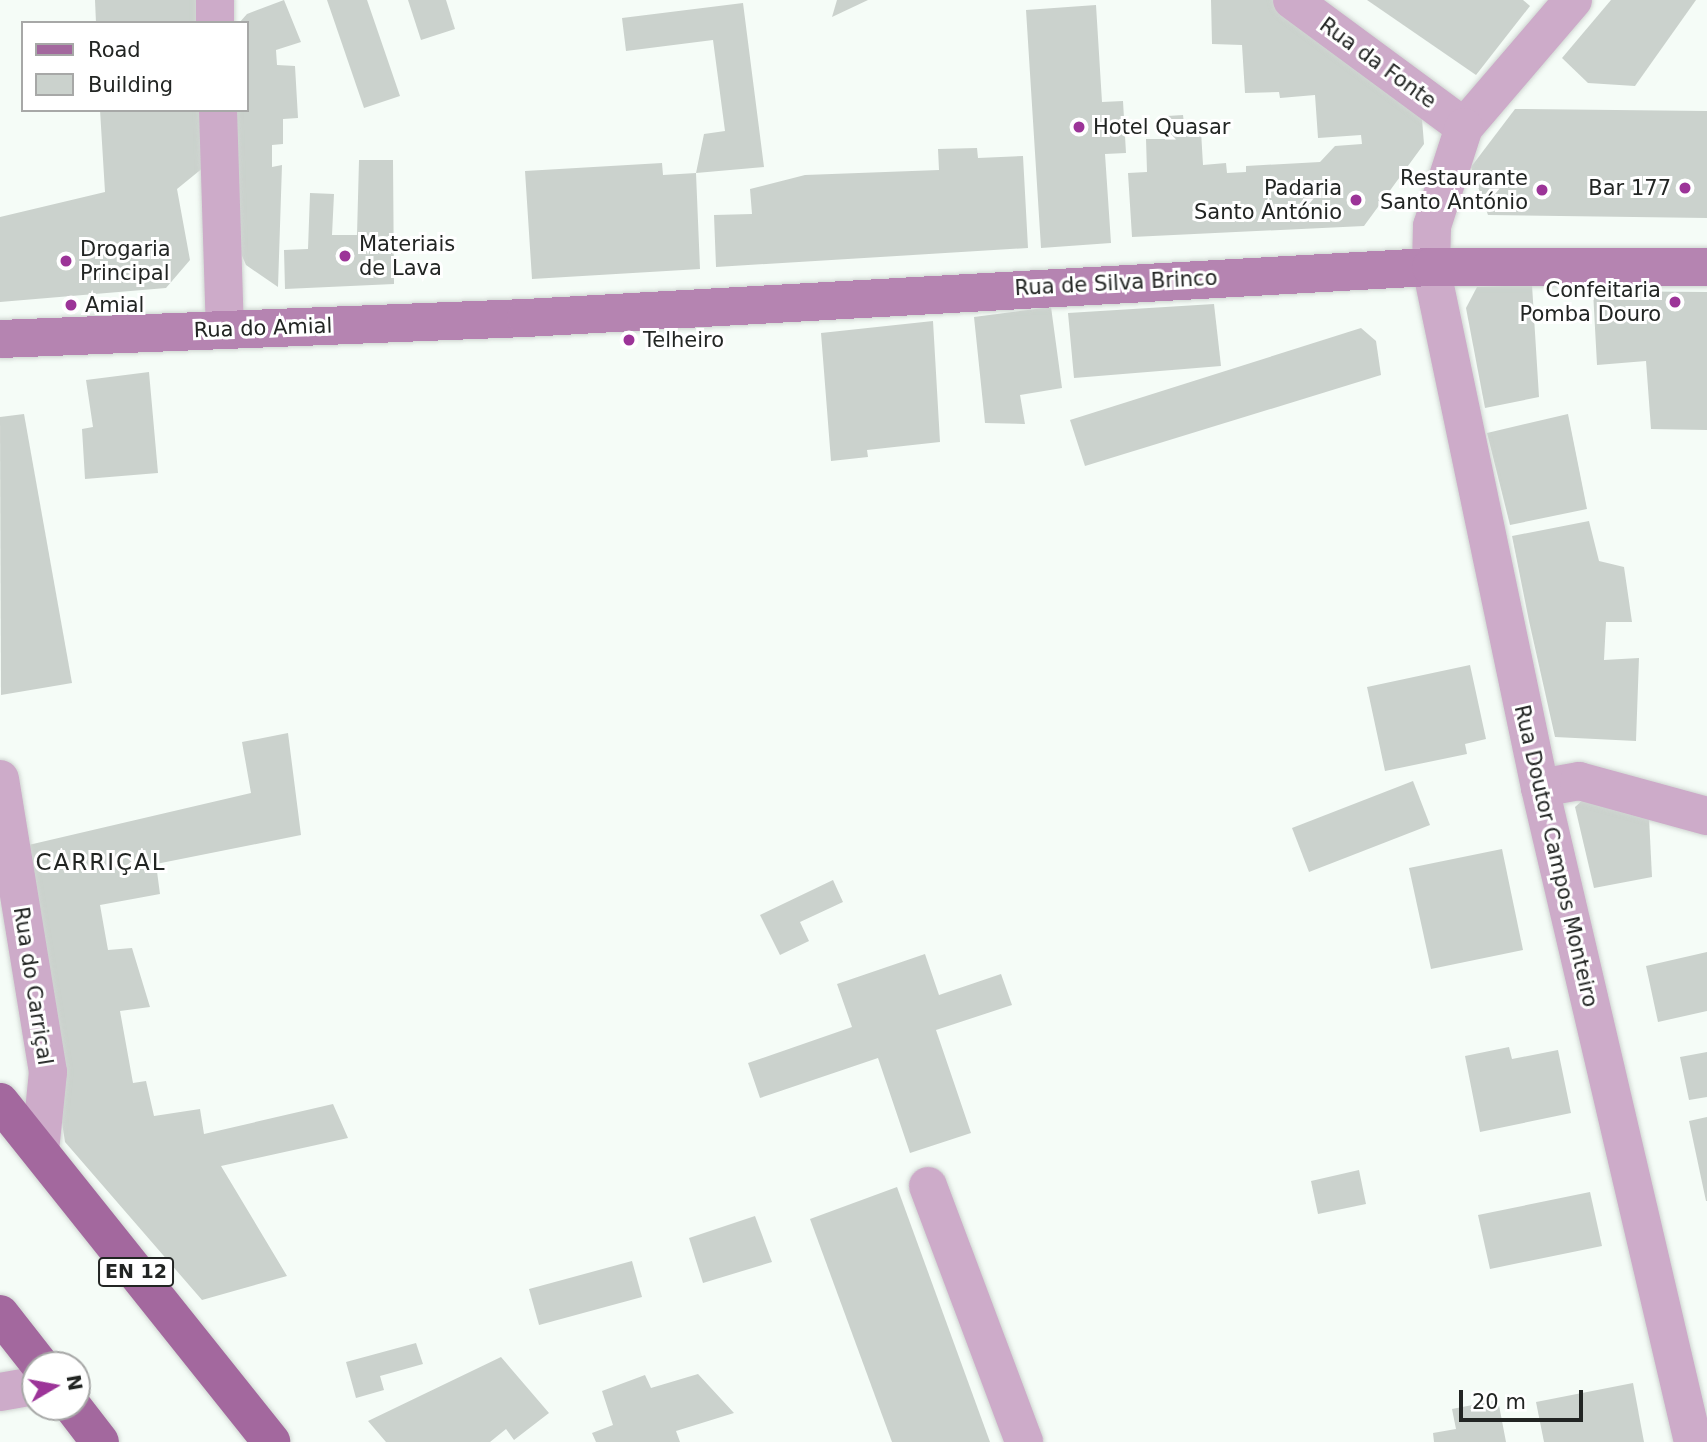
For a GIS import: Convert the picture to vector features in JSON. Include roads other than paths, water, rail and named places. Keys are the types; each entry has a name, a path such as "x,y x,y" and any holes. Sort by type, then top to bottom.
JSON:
{"main road":[{"name":"Rua de Silva Brinco","path":"526,318 1431,267 1707,267"},
{"name":"Rua do Amial","path":"0,339 526,318"},
{"name":"EN 12","path":"0,1102 271,1442"},
{"path":"0,1314 29,1351"},
{"path":"84,1421 100,1442"}],"street":[{"path":"215,0 215,21"},
{"name":"Rua da Fonte","path":"1292,0 1464,127"},
{"path":"1464,127 1573,0"},
{"path":"218,112 225,329"},
{"name":"Rua Doutor Campos Monteiro","path":"1464,127 1432,226 1431,267 1436,310 1540,788 1693,1442"},
{"name":"Rua do Carriçal","path":"0,779 48,1072 40,1151"},
{"path":"1540,788 1579,781 1707,816"},
{"path":"928,1186 1024,1442"},
{"path":"0,1392 21,1388"}],"place":[{"name":"Hotel Quasar","path":"1079,127"},
{"name":"Bar 177","path":"1685,188"},
{"name":"Restaurante Santo António","path":"1542,190"},
{"name":"Padaria Santo António","path":"1356,200"},
{"name":"Materiais de Lava","path":"345,256"},
{"name":"Drogaria Principal","path":"66,261"},
{"name":"Confeitaria Pomba Douro","path":"1675,302"},
{"name":"Amial","path":"71,305"},
{"name":"Telheiro","path":"629,340"}],"district":[{"name":"CARRIÇAL","path":"101,862"}]}
